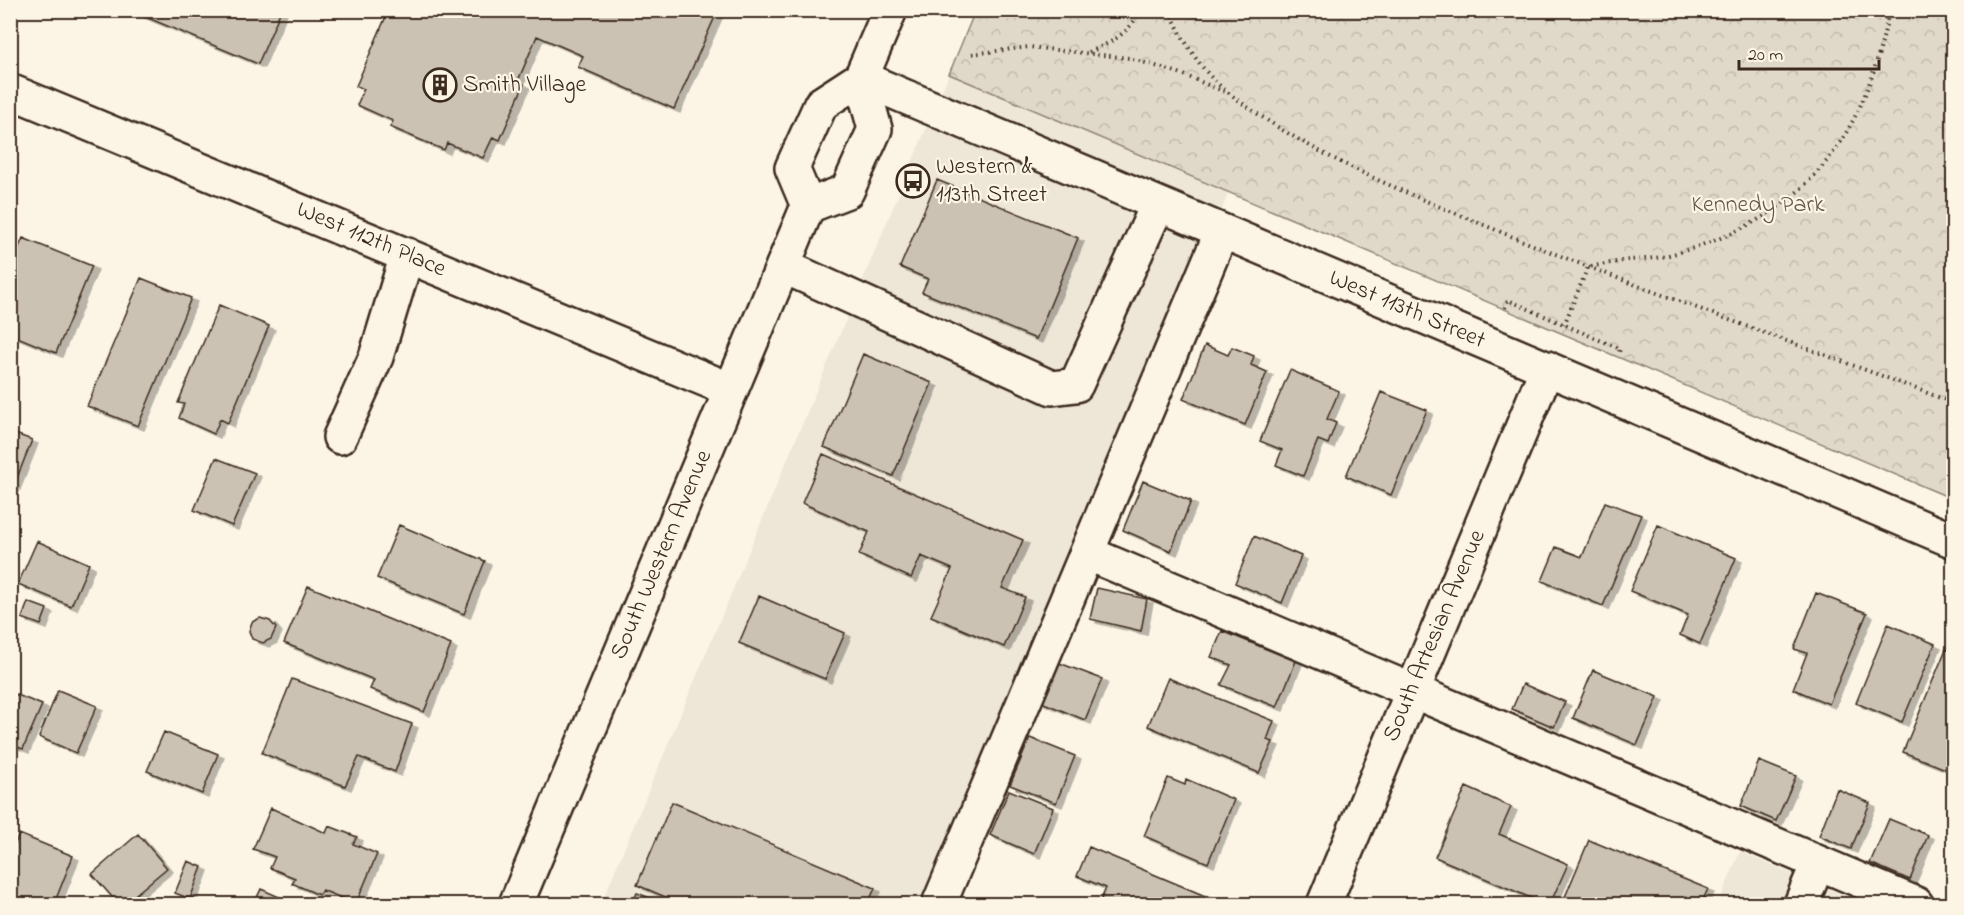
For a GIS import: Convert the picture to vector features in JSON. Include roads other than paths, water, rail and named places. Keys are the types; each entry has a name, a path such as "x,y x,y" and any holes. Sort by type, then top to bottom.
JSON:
{"street":[{"path":"861,78 875,129 848,190 808,206 792,168 821,104 861,78 890,10"},
{"name":"West 113th Street","path":"861,78 1953,541"},
{"name":"West 112th Place","path":"10,91 731,390"},
{"path":"783,266 1052,388 1076,385 1158,204"},
{"name":"South Western Avenue","path":"516,904 808,206"},
{"path":"939,904 1222,231"},
{"path":"340,437 376,357 407,255"},
{"name":"South Artesian Avenue","path":"1324,904 1546,368"},
{"path":"1087,553 1916,904"},
{"path":"1812,901 1818,863"}],"place":[{"name":"Smith Village","path":"440,85"},
{"name":"Western & 113th Street","path":"913,181"}],"park label":[{"name":"Kennedy Park","path":"1758,205"}]}
